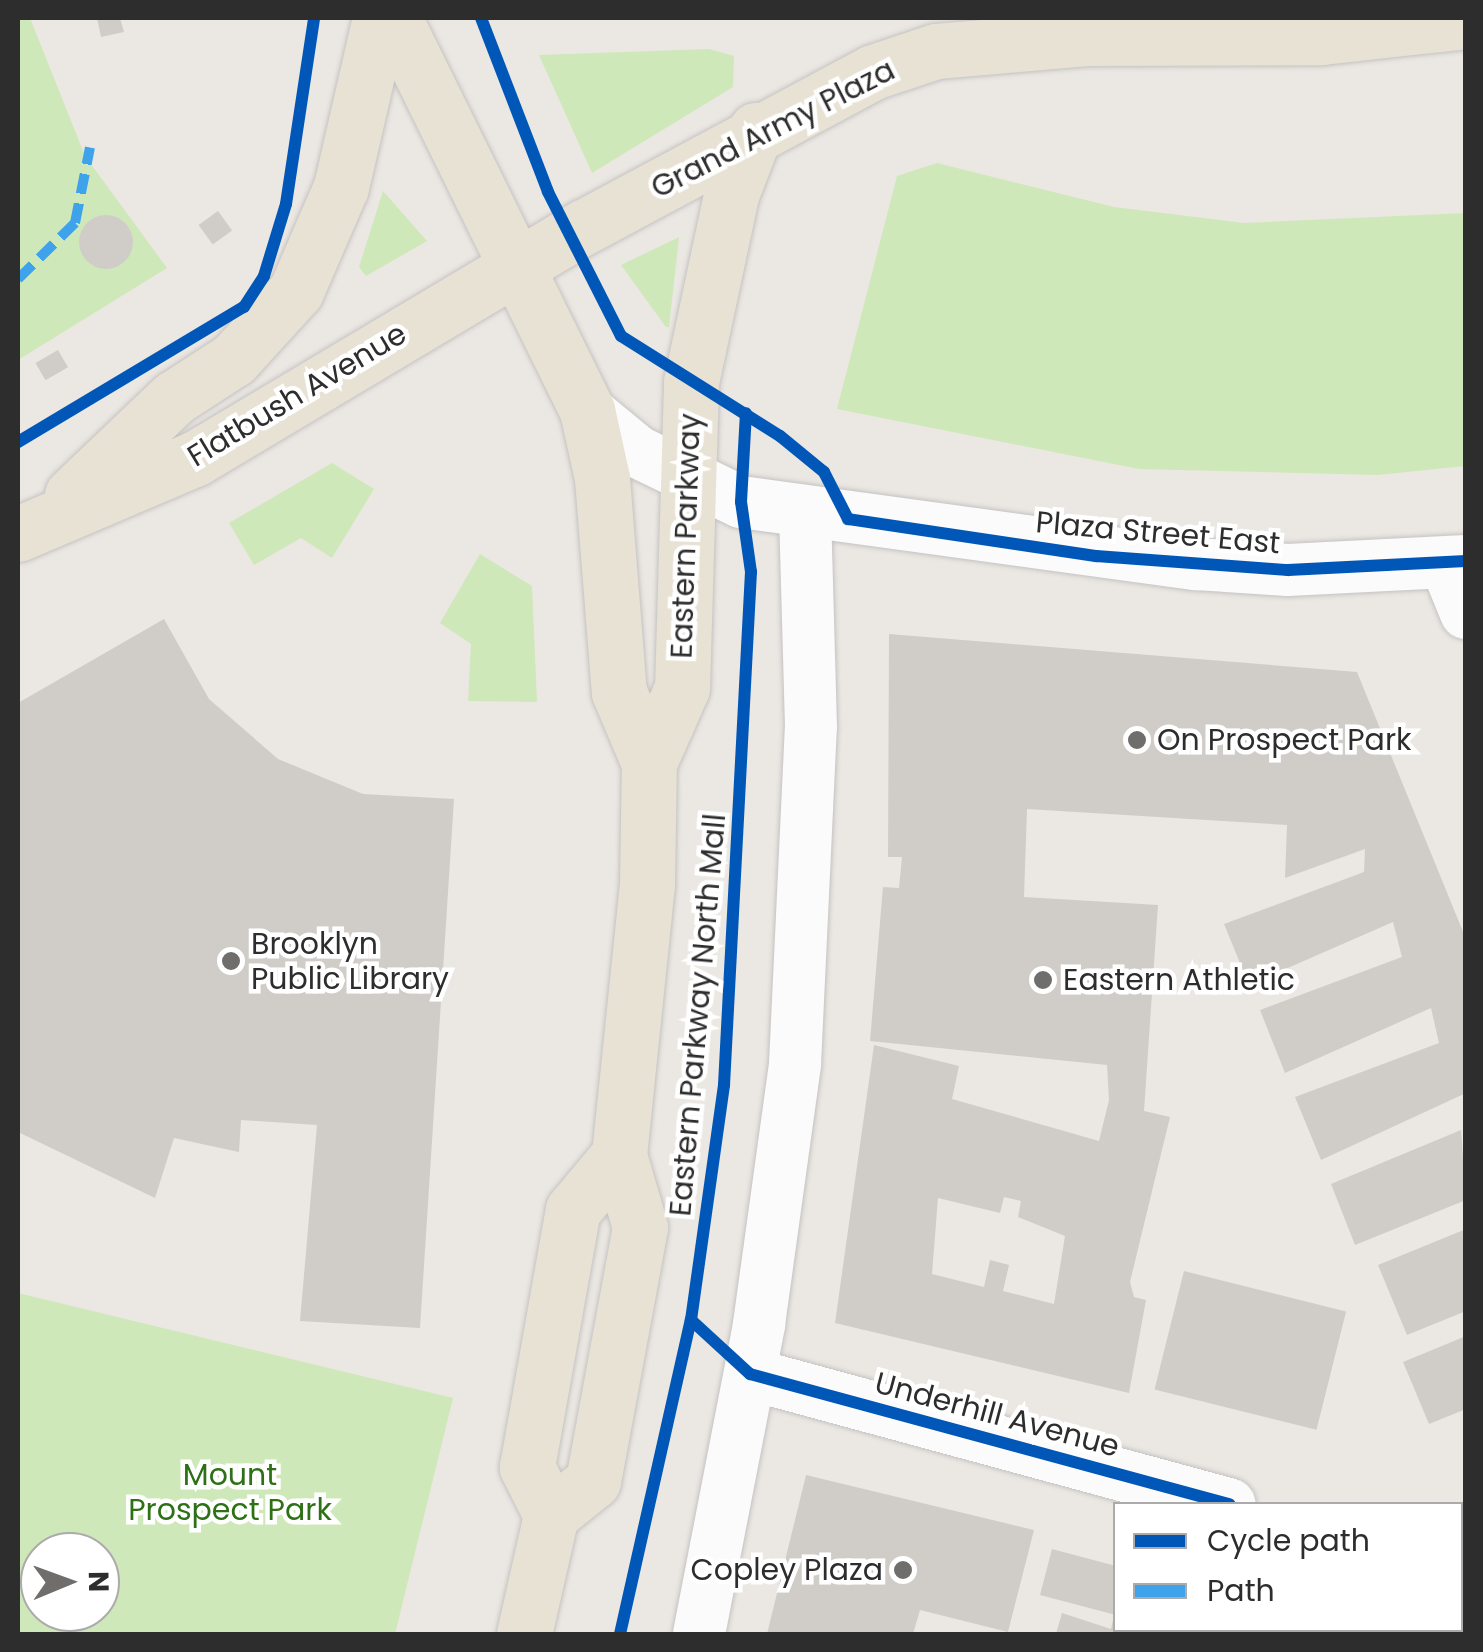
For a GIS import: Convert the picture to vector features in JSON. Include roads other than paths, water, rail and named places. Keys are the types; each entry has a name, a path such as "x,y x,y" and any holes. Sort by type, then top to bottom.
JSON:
{"main road":[{"path":"35,524 174,398 234,359 296,292 341,186 380,18"},
{"name":"Plaza Street East","path":"394,18 587,410"},
{"path":"981,18 1088,38"},
{"name":"Grand Army Plaza","path":"516,267 756,130 936,51 1088,38 1322,37 1466,21"},
{"name":"Eastern Parkway","path":"648,763 682,688 683,475 710,280 756,130"},
{"name":"Flatbush Avenue","path":"35,524 196,458 516,267"},
{"name":"Eastern Parkway","path":"524,1634 551,1515 527,1467 573,1210 619,1155 646,885 648,763 619,692 602,478 587,410"}],"street":[{"name":"Plaza Street East","path":"587,410 683,475 740,502 1180,562 1288,570 1456,562"},
{"path":"700,1634 750,1374 794,1064 806,905 804,512"},
{"path":"1456,562 1466,614"},
{"name":"Underhill Avenue","path":"750,1374 1223,1502"}],"place":[{"name":"On Prospect Park","path":"1137,740"},
{"name":"Brooklyn Public Library","path":"231,961"},
{"name":"Eastern Athletic","path":"1043,980"},
{"name":"Copley Plaza","path":"903,1570"}],"park label":[{"name":"Mount Prospect Park","path":"230,1492"}]}
